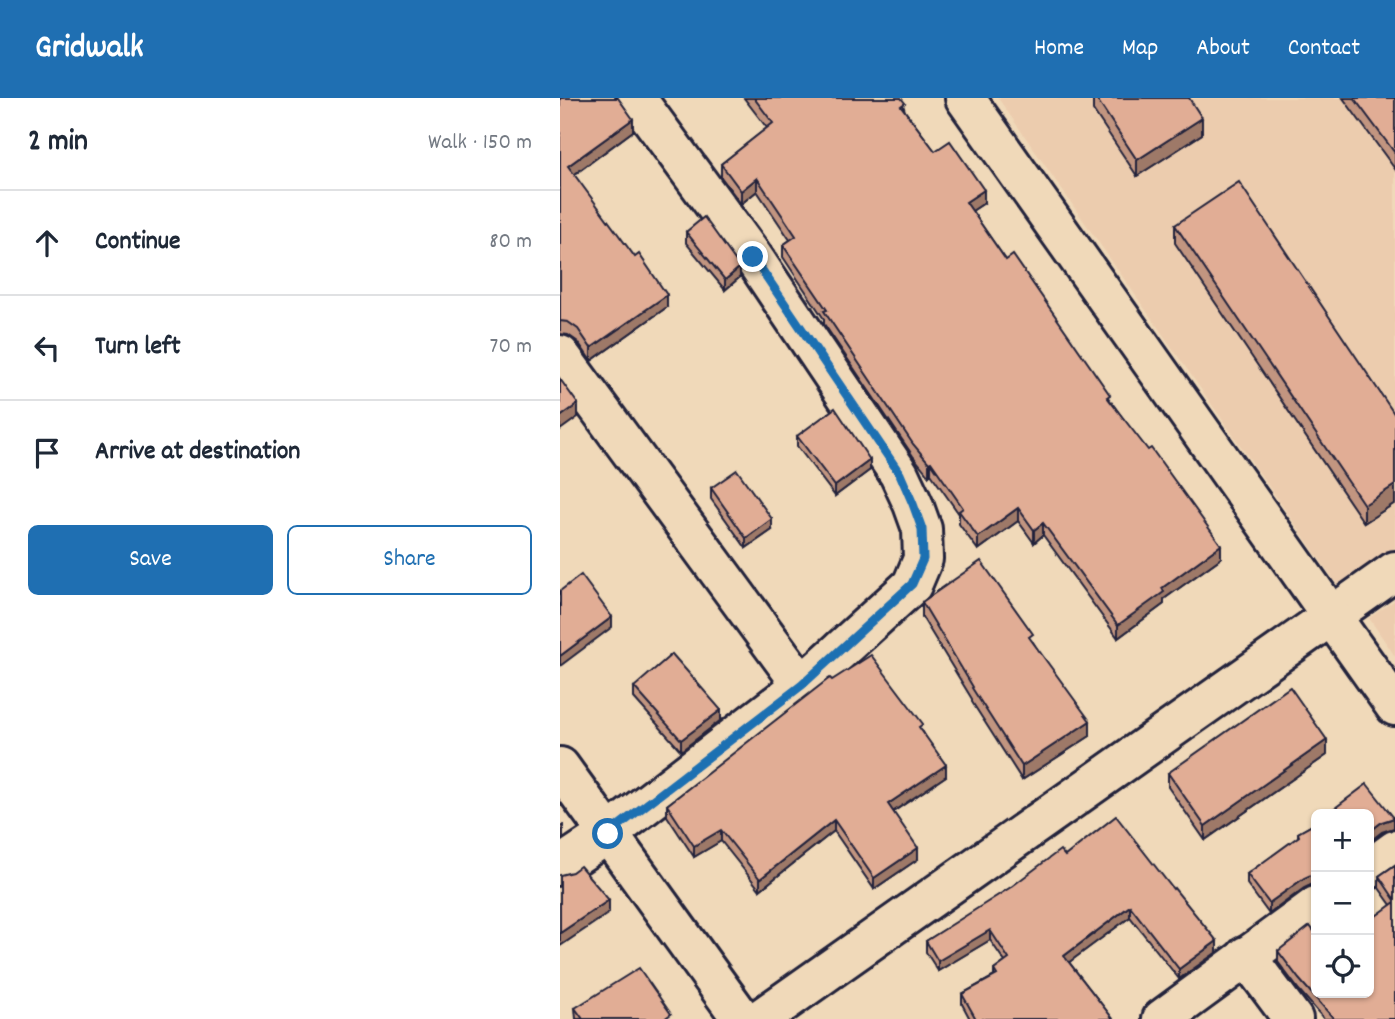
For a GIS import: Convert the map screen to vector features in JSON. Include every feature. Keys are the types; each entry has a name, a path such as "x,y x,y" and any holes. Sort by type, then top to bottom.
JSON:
{"street":[{"path":"560,866 608,834 802,685 912,584 923,559 922,529 900,474 753,257 636,98"},
{"path":"965,98 1395,706"},
{"path":"560,355 802,685"},
{"path":"760,1019 1395,571"},
{"path":"560,767 742,1019"},
{"path":"1374,865 1395,850"},
{"path":"1162,1019 1311,910"},
{"path":"1246,956 1293,1019"}],"shaded area":[{"path":"998,98 1395,98 1395,552 1341,590"},
{"path":"1395,600 1395,656 1369,618"}],"building":[{"path":"560,98 618,98 633,119 568,166 635,257 639,254 667,295 591,348 578,329 568,322 560,321"},
{"path":"754,98 901,98 905,103 901,106 935,151 950,141 984,190 966,202 1006,260 1013,255 1110,395 1107,397 1148,450 1151,448 1221,545 1162,588 1164,592 1118,625 1043,523 1034,530 1018,508 978,537 959,511 963,508 931,462 929,463 913,444 783,245 796,236 757,178 741,191 721,164 773,123"},
{"path":"1096,98 1189,98 1202,118 1137,160"},
{"path":"1354,98 1395,98 1395,153"},
{"path":"1239,182 1395,415 1395,485 1364,505 1175,225"},
{"path":"704,217 740,267 725,280 686,232"},
{"path":"560,379 578,404 560,417"},
{"path":"835,408 870,460 835,486 797,436"},
{"path":"737,470 772,519 746,538 711,488"},
{"path":"981,561 1033,634 1029,637 1090,721 1022,766 922,602"},
{"path":"581,575 612,617 560,656 560,591"},
{"path":"672,654 721,710 681,740 634,687"},
{"path":"871,655 923,724 919,727 946,765 888,804 918,848 874,878 834,820 760,879 721,830 694,846 667,805 827,680 832,680"},
{"path":"1290,687 1327,740 1205,826 1168,773"},
{"path":"1367,784 1394,818 1374,828 1374,809 1334,809"},
{"path":"1116,816 1217,941 1179,969 1130,906 1064,956 1113,1019 976,1019 962,994 997,975 994,970 1009,959 990,930 938,961 926,941 1011,887 1060,850 1065,856"},
{"path":"1311,826 1311,875 1269,903 1247,874 1299,836 1298,833"},
{"path":"1395,865 1395,900 1379,876"},
{"path":"580,866 609,900 560,933 560,875 572,872"},
{"path":"1395,902 1395,1019 1334,1019 1316,998 1374,998 1374,917"},
{"path":"1311,927 1311,993 1278,951"},
{"path":"639,968 671,1014 664,1019 583,1019 575,1008"}],"route":[{"path":"608,834 802,685 912,584 923,559 922,529 900,474 753,257"}]}
